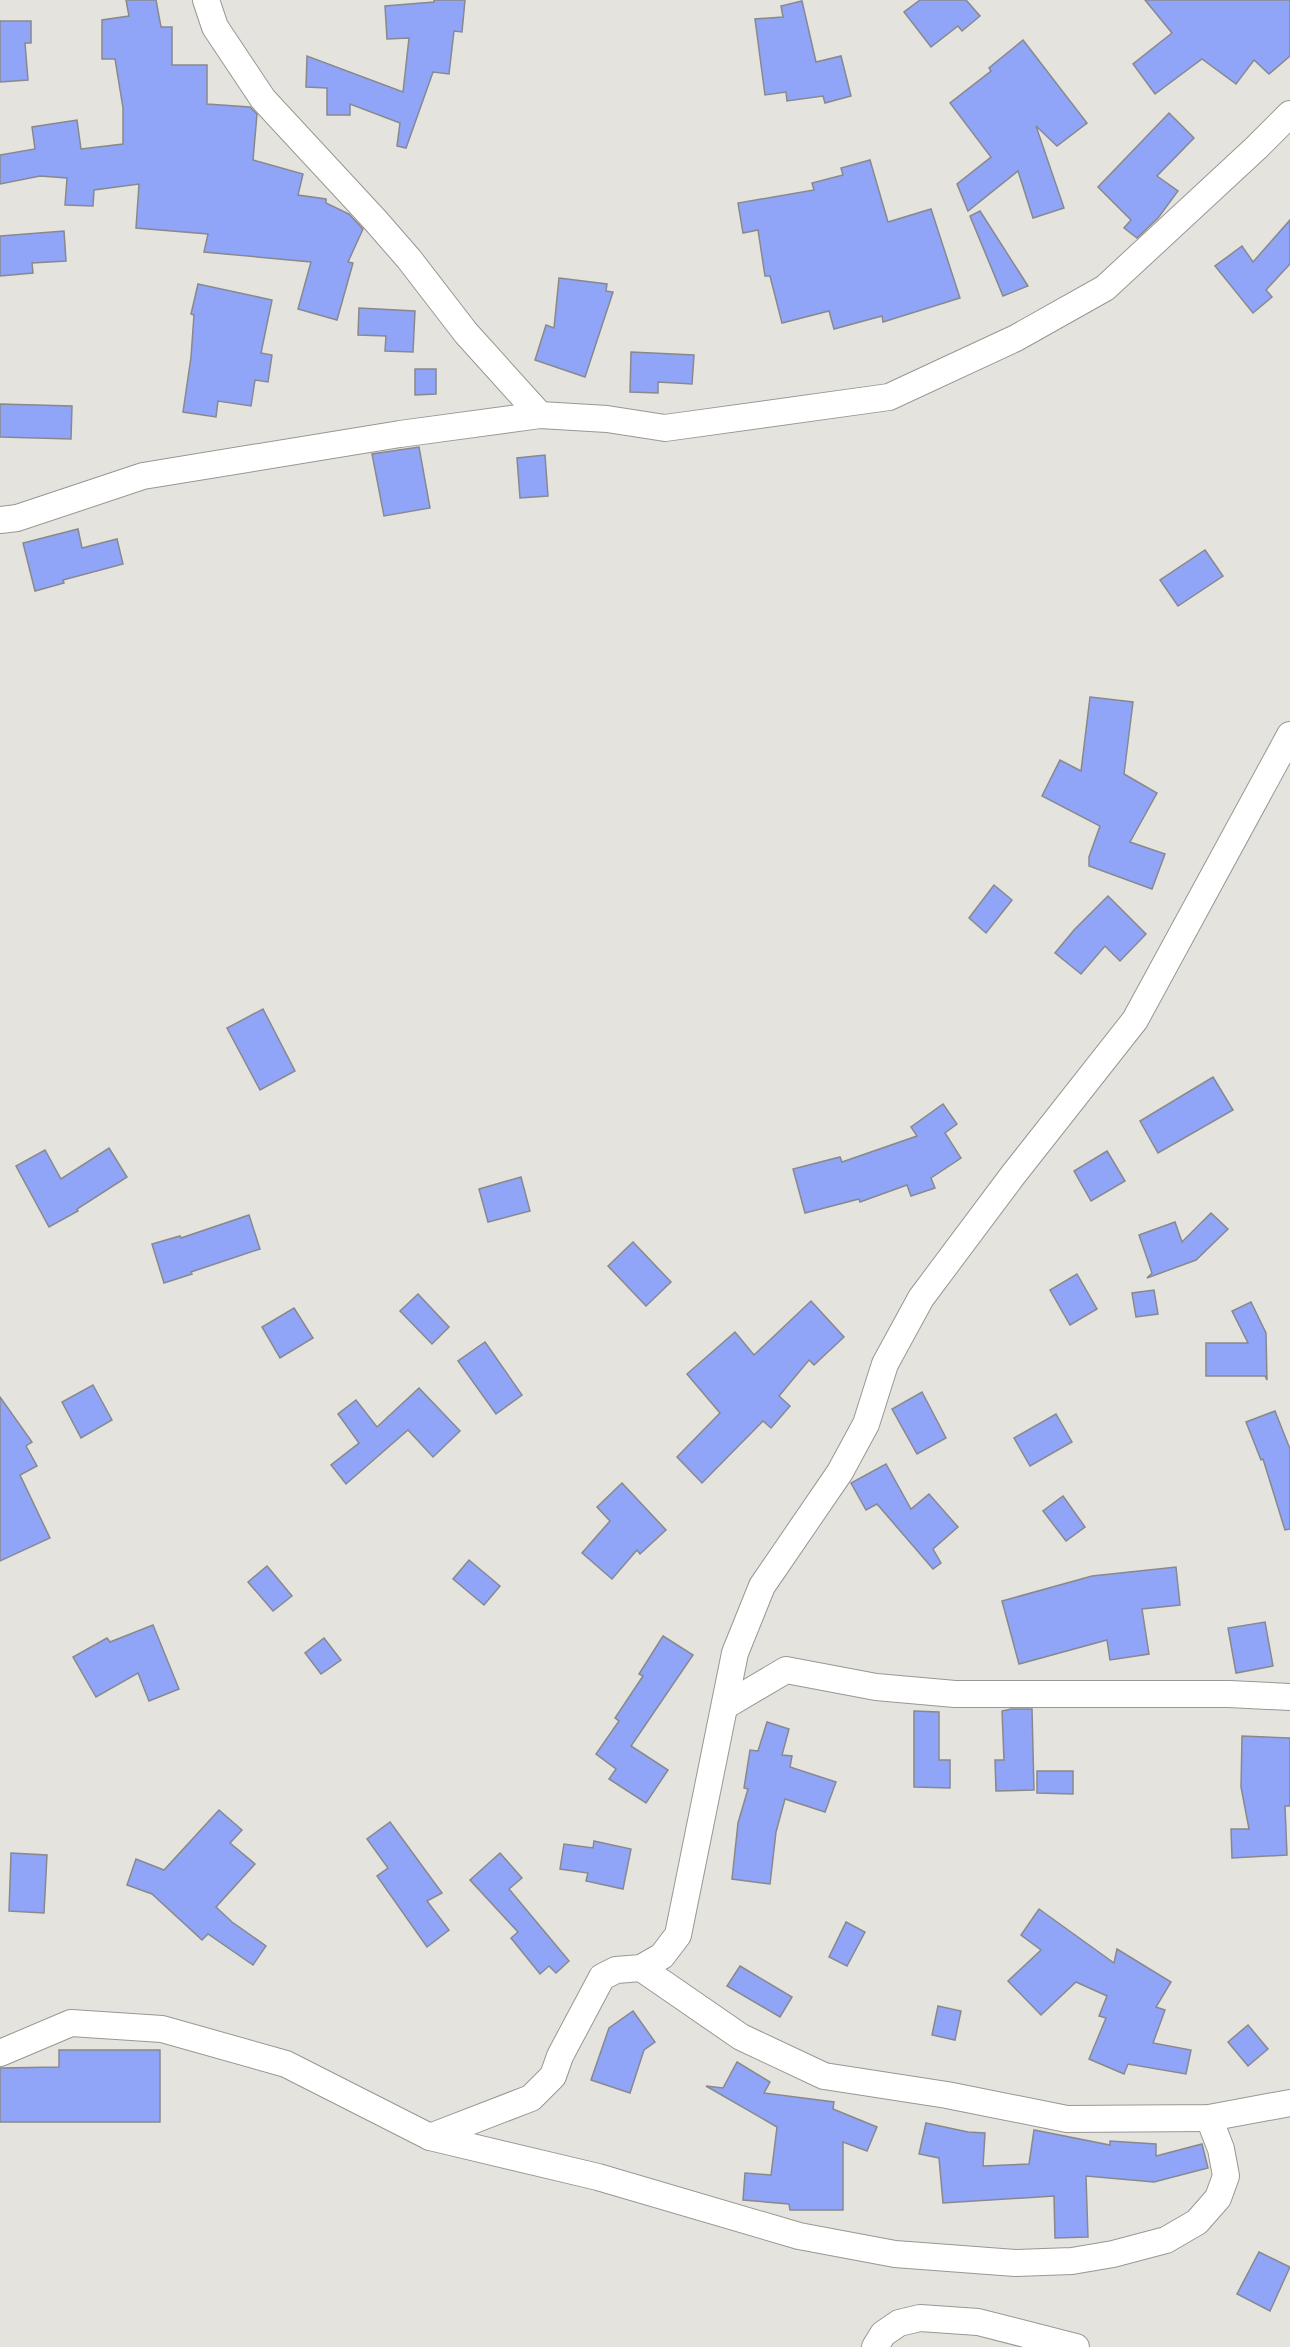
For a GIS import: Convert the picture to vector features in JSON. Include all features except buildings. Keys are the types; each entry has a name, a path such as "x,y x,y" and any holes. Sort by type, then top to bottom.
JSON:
{"street":[{"path":"207,0 215,27 263,99 375,220 409,259 466,333 540,415"},
{"path":"0,520 17,518 143,476 400,434 540,415 607,419 665,428 889,397 1016,338 1105,288 1290,114"},
{"path":"430,2137 531,2098 553,2076 560,2056 602,1977 616,1970 641,1968 662,1956 678,1935 735,1653 762,1586 840,1472 866,1424 885,1364 921,1298 1019,1166 1135,1020 1290,735"},
{"path":"725,1706 786,1670 876,1687 955,1694 1228,1694 1290,1698"},
{"path":"641,1968 741,2037 824,2076 947,2095 1067,2119 1209,2118 1290,2103"},
{"path":"0,2053 71,2023 162,2029 286,2064 430,2137 598,2177 799,2236 895,2254 1015,2263 1072,2261 1113,2254 1167,2240 1197,2222 1218,2198 1226,2176 1221,2149 1209,2118"},
{"path":"875,2347 883,2334 899,2323 920,2318 978,2322 1076,2347"}]}
